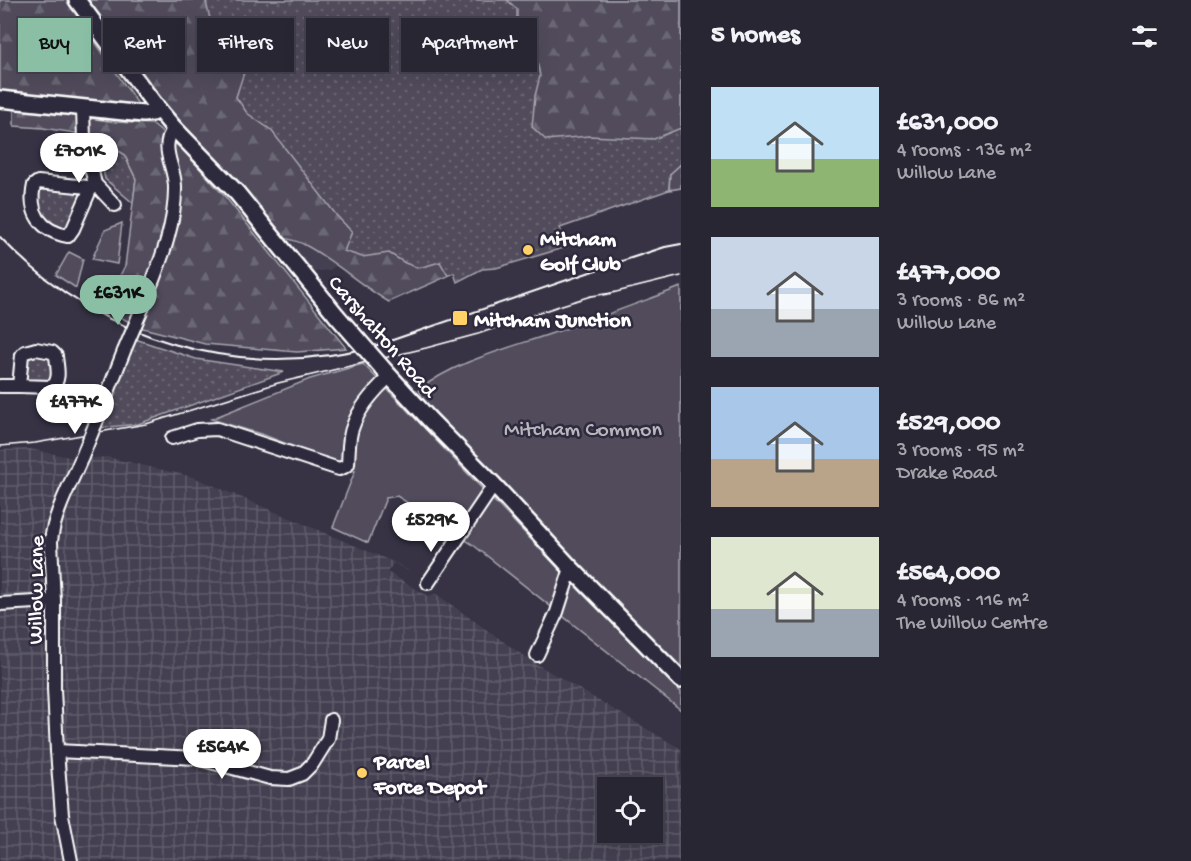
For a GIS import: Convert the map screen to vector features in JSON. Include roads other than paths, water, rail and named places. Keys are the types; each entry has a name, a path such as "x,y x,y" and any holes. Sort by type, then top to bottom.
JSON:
{"main road":[{"name":"Carshalton Road","path":"77,0 158,110 237,193 337,316 388,374 571,568 681,680"},
{"path":"0,99 143,114 158,110"}],"street":[{"path":"83,109 84,140 92,186 74,229 68,236 55,234 40,221 33,205 33,184 38,182 92,186 116,205"},
{"name":"Willow Lane","path":"71,861 62,815 57,751 52,533 141,311 169,234 175,184 166,141 174,128"},
{"path":"172,438 197,430 217,429 339,469 348,464 353,424 373,392 388,374"},
{"path":"0,386 19,386"},
{"path":"428,583 494,485"},
{"path":"537,655 556,612 571,568"},
{"path":"0,604 54,601"},
{"path":"57,751 196,758 270,778 289,779 302,774 313,763 328,739 331,720"}],"tram line":[{"path":"604,295 681,276"},
{"path":"0,446 35,443 146,424 278,383 478,334 591,296 612,293"}],"railway":[{"path":"0,237 39,273 82,303 127,327 176,344 225,355 277,359 329,355 381,344 628,259 681,244"}],"place":[{"name":"Mitcham Golf Club","path":"528,250"},
{"name":"Mitcham Junction","path":"460,318"},
{"name":"Parcel Force Depot","path":"362,773"}],"park label":[{"name":"Mitcham Common","path":"583,427"}]}
